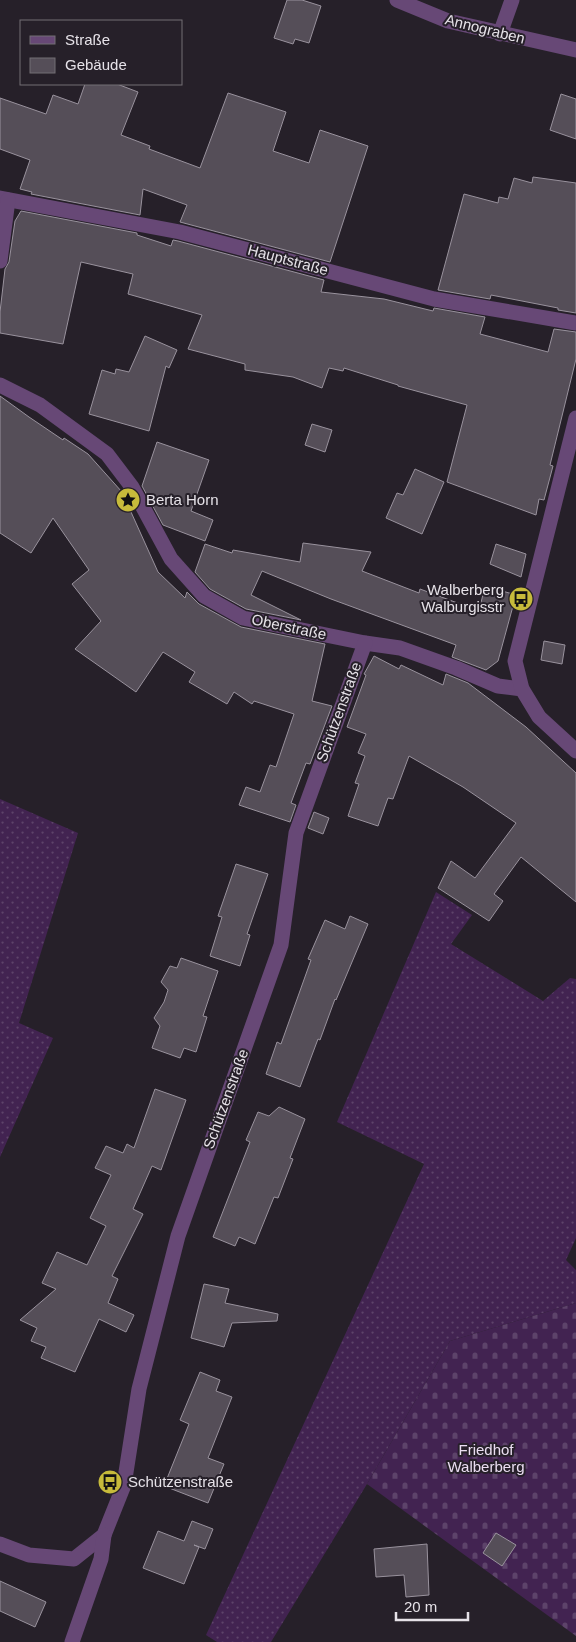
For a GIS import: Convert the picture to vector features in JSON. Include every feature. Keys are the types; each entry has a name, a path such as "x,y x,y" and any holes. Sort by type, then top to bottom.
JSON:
{"street":[{"name":"Annograben","path":"397,0 448,21 576,50"},
{"path":"500,34 512,0"},
{"path":"0,261 4,199"},
{"name":"Hauptstraße","path":"4,199 180,232 434,299 576,323"},
{"name":"Oberstraße","path":"0,385 40,405 107,454 132,487 171,559 204,596 243,618 364,643 400,648 456,668 498,686 522,689"},
{"path":"576,418 515,661 522,689 539,717 576,751"},
{"name":"Schützenstraße","path":"0,1544 29,1555 74,1559 104,1535 124,1485 139,1389 178,1236 281,945 296,833 364,643"},
{"path":"72,1642 101,1558 104,1535"}],"green space":[{"path":"0,799 78,833 19,1023 53,1038 0,1157"},
{"path":"436,892 472,915 451,944 543,1001 570,978 576,979 576,1238 566,1260 576,1270 576,1303 450,1341 367,1484 271,1642 217,1642 206,1635 424,1164 337,1122"},
{"name":"Friedhof Walberberg","path":"576,1303 576,1636 367,1484 450,1341"}],"building":[{"path":"287,0 302,0 321,6 309,43 295,39 293,44 274,38"},
{"path":"85,85 120,85 138,92 121,135 150,146 149,149 200,168 228,93 286,112 273,151 309,163 320,130 368,146 330,262 180,222 187,205 143,189 140,215 31,194 32,192 20,189 30,160 0,149 0,98 46,114 53,95 78,104"},
{"path":"561,94 576,99 576,139 550,130"},
{"path":"533,177 576,183 576,313 491,295 490,299 438,290 464,194 498,203 499,197 508,199 514,178 532,183"},
{"path":"21,211 137,233 137,235 171,246 173,240 178,241 324,280 321,292 384,299 433,311 434,308 485,317 480,334 548,352 554,329 576,332 576,359 550,465 553,466 544,500 539,499 536,515 447,482 467,405 398,386 344,368 343,371 329,368 322,388 293,377 245,370 245,364 188,349 202,315 128,294 133,274 81,262 63,344 0,333 0,312 5,269 9,262 15,221"},
{"path":"145,336 177,350 169,368 166,366 149,431 89,414 102,370 115,374 116,369 129,372"},
{"path":"0,396 63,440 64,438 88,454 122,492 158,572 185,598 187,592 199,604 241,627 325,644 312,701 332,706 310,764 306,763 291,803 296,805 290,822 239,805 246,787 260,792 270,765 276,767 294,714 254,701 252,704 234,692 227,704 189,682 195,672 163,652 136,692 75,649 101,621 72,584 89,570 53,518 31,553 0,533"},
{"path":"312,424 332,430 325,452 305,445"},
{"path":"157,442 209,460 191,511 213,520 205,541 163,525 142,486"},
{"path":"415,469 444,482 422,534 386,518 397,493 403,495"},
{"path":"303,543 371,552 362,571 419,593 420,589 479,611 485,586 516,595 498,661 486,670 452,657 456,645 331,599 262,571 251,595 301,620 246,609 210,589 195,572 205,544 232,553 233,550 300,562"},
{"path":"496,544 526,554 521,577 490,564"},
{"path":"544,641 565,645 562,664 541,660"},
{"path":"374,656 399,669 401,665 443,685 446,674 468,683 526,727 576,773 576,902 521,857 494,894 503,901 489,921 438,888 451,861 475,878 516,823 463,787 409,756 393,799 388,798 378,826 348,816 359,784 355,783 365,756 358,753 366,734 347,727 366,675 364,674"},
{"path":"314,812 329,818 323,834 308,828"},
{"path":"236,864 268,874 247,934 250,935 240,966 210,956 222,917 218,916"},
{"path":"350,916 368,924 335,999 320,1040 318,1039 300,1087 266,1074 277,1042 281,1044 311,960 308,959 325,920 345,929"},
{"path":"181,958 218,971 203,1016 207,1017 196,1052 184,1048 180,1058 152,1048 160,1026 154,1018 164,1002 168,990 161,982 170,966 177,968"},
{"path":"155,1089 186,1100 161,1170 152,1166 133,1209 143,1214 112,1276 118,1279 108,1303 134,1315 126,1332 99,1319 75,1372 41,1358 46,1347 31,1341 37,1328 20,1320 56,1289 42,1283 57,1252 87,1265 106,1226 90,1218 111,1175 95,1168 106,1146 123,1153 127,1144 134,1148"},
{"path":"279,1107 305,1119 290,1158 293,1159 278,1198 274,1197 255,1244 239,1237 235,1246 213,1237 250,1142 246,1140 258,1112 269,1116"},
{"path":"204,1284 229,1289 225,1303 278,1314 277,1321 232,1323 224,1347 191,1338"},
{"path":"200,1372 220,1380 216,1391 232,1397 208,1458 224,1464 208,1503 164,1486 189,1424 180,1420"},
{"path":"192,1521 213,1529 205,1549 194,1545 199,1547 184,1584 143,1568 158,1531 184,1541"},
{"path":"496,1533 516,1545 502,1566 483,1553"},
{"path":"427,1544 429,1595 406,1597 404,1575 376,1577 374,1549"},
{"path":"0,1581 46,1602 35,1627 0,1611"}],"place":[{"name":"Berta Horn","path":"128,500"},
{"name":"Walberberg Walburgisstr","path":"521,599"},
{"name":"Schützenstraße","path":"110,1482"}]}
